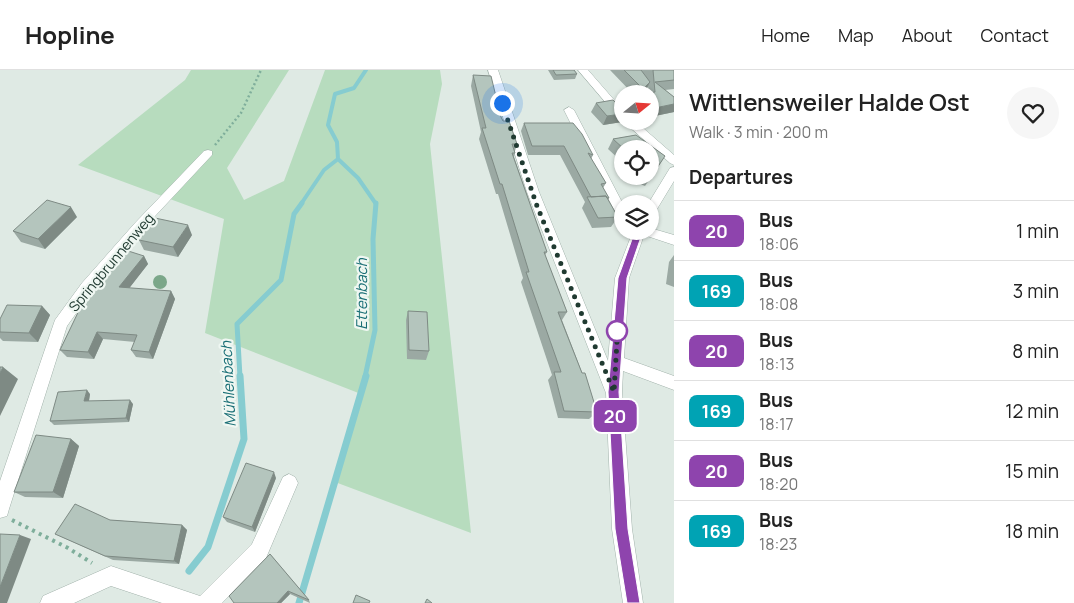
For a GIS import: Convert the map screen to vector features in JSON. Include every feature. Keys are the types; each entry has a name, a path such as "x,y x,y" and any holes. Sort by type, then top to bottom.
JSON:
{"street":[{"path":"493,70 513,137 537,206 614,392"},
{"path":"583,70 614,106"},
{"path":"569,110 614,198"},
{"path":"638,130 674,161"},
{"name":"Springbrunnenweg","path":"4,514 60,324 138,226 208,153"},
{"path":"659,196 674,171"},
{"path":"659,237 674,240"},
{"path":"633,603 622,529 614,392 622,278 636,240"},
{"path":"617,362 674,383"},
{"path":"208,603 259,551 289,483"},
{"path":"50,603 111,576 193,603"}],"path":[{"path":"208,153 241,113 261,70"},
{"path":"4,514 68,548 111,576"}],"green space":[{"path":"191,70 289,70 227,168 244,200 284,181 325,70 440,70 442,84 430,144 471,533 335,482 361,394 205,333 224,219 78,165 185,80"}],"building":[{"path":"553,70 574,70 577,74 556,75"},
{"path":"624,70 641,70 650,82 647,85 639,85"},
{"path":"653,70 674,70 674,80 655,82 659,85 654,85"},
{"path":"473,75 491,76 501,117 503,121 509,121 517,144 512,144 515,153 512,153 547,252 544,252 567,312 558,312 582,373 585,373 597,412 564,411 554,372 561,372 526,272 529,272 502,184 500,184 482,128 486,128"},
{"path":"659,85 674,97 674,104 659,107"},
{"path":"613,100 614,115 607,116 596,103"},
{"path":"524,123 573,123 582,134 593,155 588,153 606,183 601,184 609,198 606,196 591,197 564,146 532,146"},
{"path":"636,135 643,140 614,140"},
{"path":"659,152 665,156 659,165"},
{"path":"606,196 614,210 614,217 598,218 587,197"},
{"path":"47,200 71,207 38,239 13,231"},
{"path":"155,218 188,225 173,247 139,240"},
{"path":"122,249 144,256 119,287 171,291 149,352 131,350 137,335 97,332 88,352 60,350 84,300 81,299"},
{"path":"7,305 42,306 29,333 0,332 0,319"},
{"path":"408,311 427,312 429,351 409,350"},
{"path":"87,390 84,401 130,400 126,418 50,421 58,392"},
{"path":"36,435 71,439 53,492 14,492"},
{"path":"246,463 274,472 252,527 223,517"},
{"path":"75,504 110,520 182,525 174,561 105,556 55,534"},
{"path":"0,534 20,535 0,587"},
{"path":"270,554 309,600 288,591 277,603 234,603 229,596"},
{"path":"356,595 370,601 369,603 353,603"}],"waterway":[{"name":"Ettenbach","path":"338,159 337,142 328,125 335,94 354,88 366,70"},
{"name":"Mühlenbach","path":"301,204 324,170 338,159"},
{"name":"Ettenbach","path":"338,159 358,178 376,204"},
{"name":"Mühlenbach","path":"240,377 237,324 281,280 294,214 302,203"},
{"name":"Ettenbach","path":"365,377 375,330 373,239 376,204"},
{"name":"Mühlenbach","path":"189,571 208,547 244,439 240,376"},
{"name":"Ettenbach","path":"299,603 366,376"}],"bus line":[{"name":"20","path":"633,603 622,529 614,392 622,278 634,240"}],"route":[{"path":"502,103 537,206 614,392 618,324 617,331"}]}
